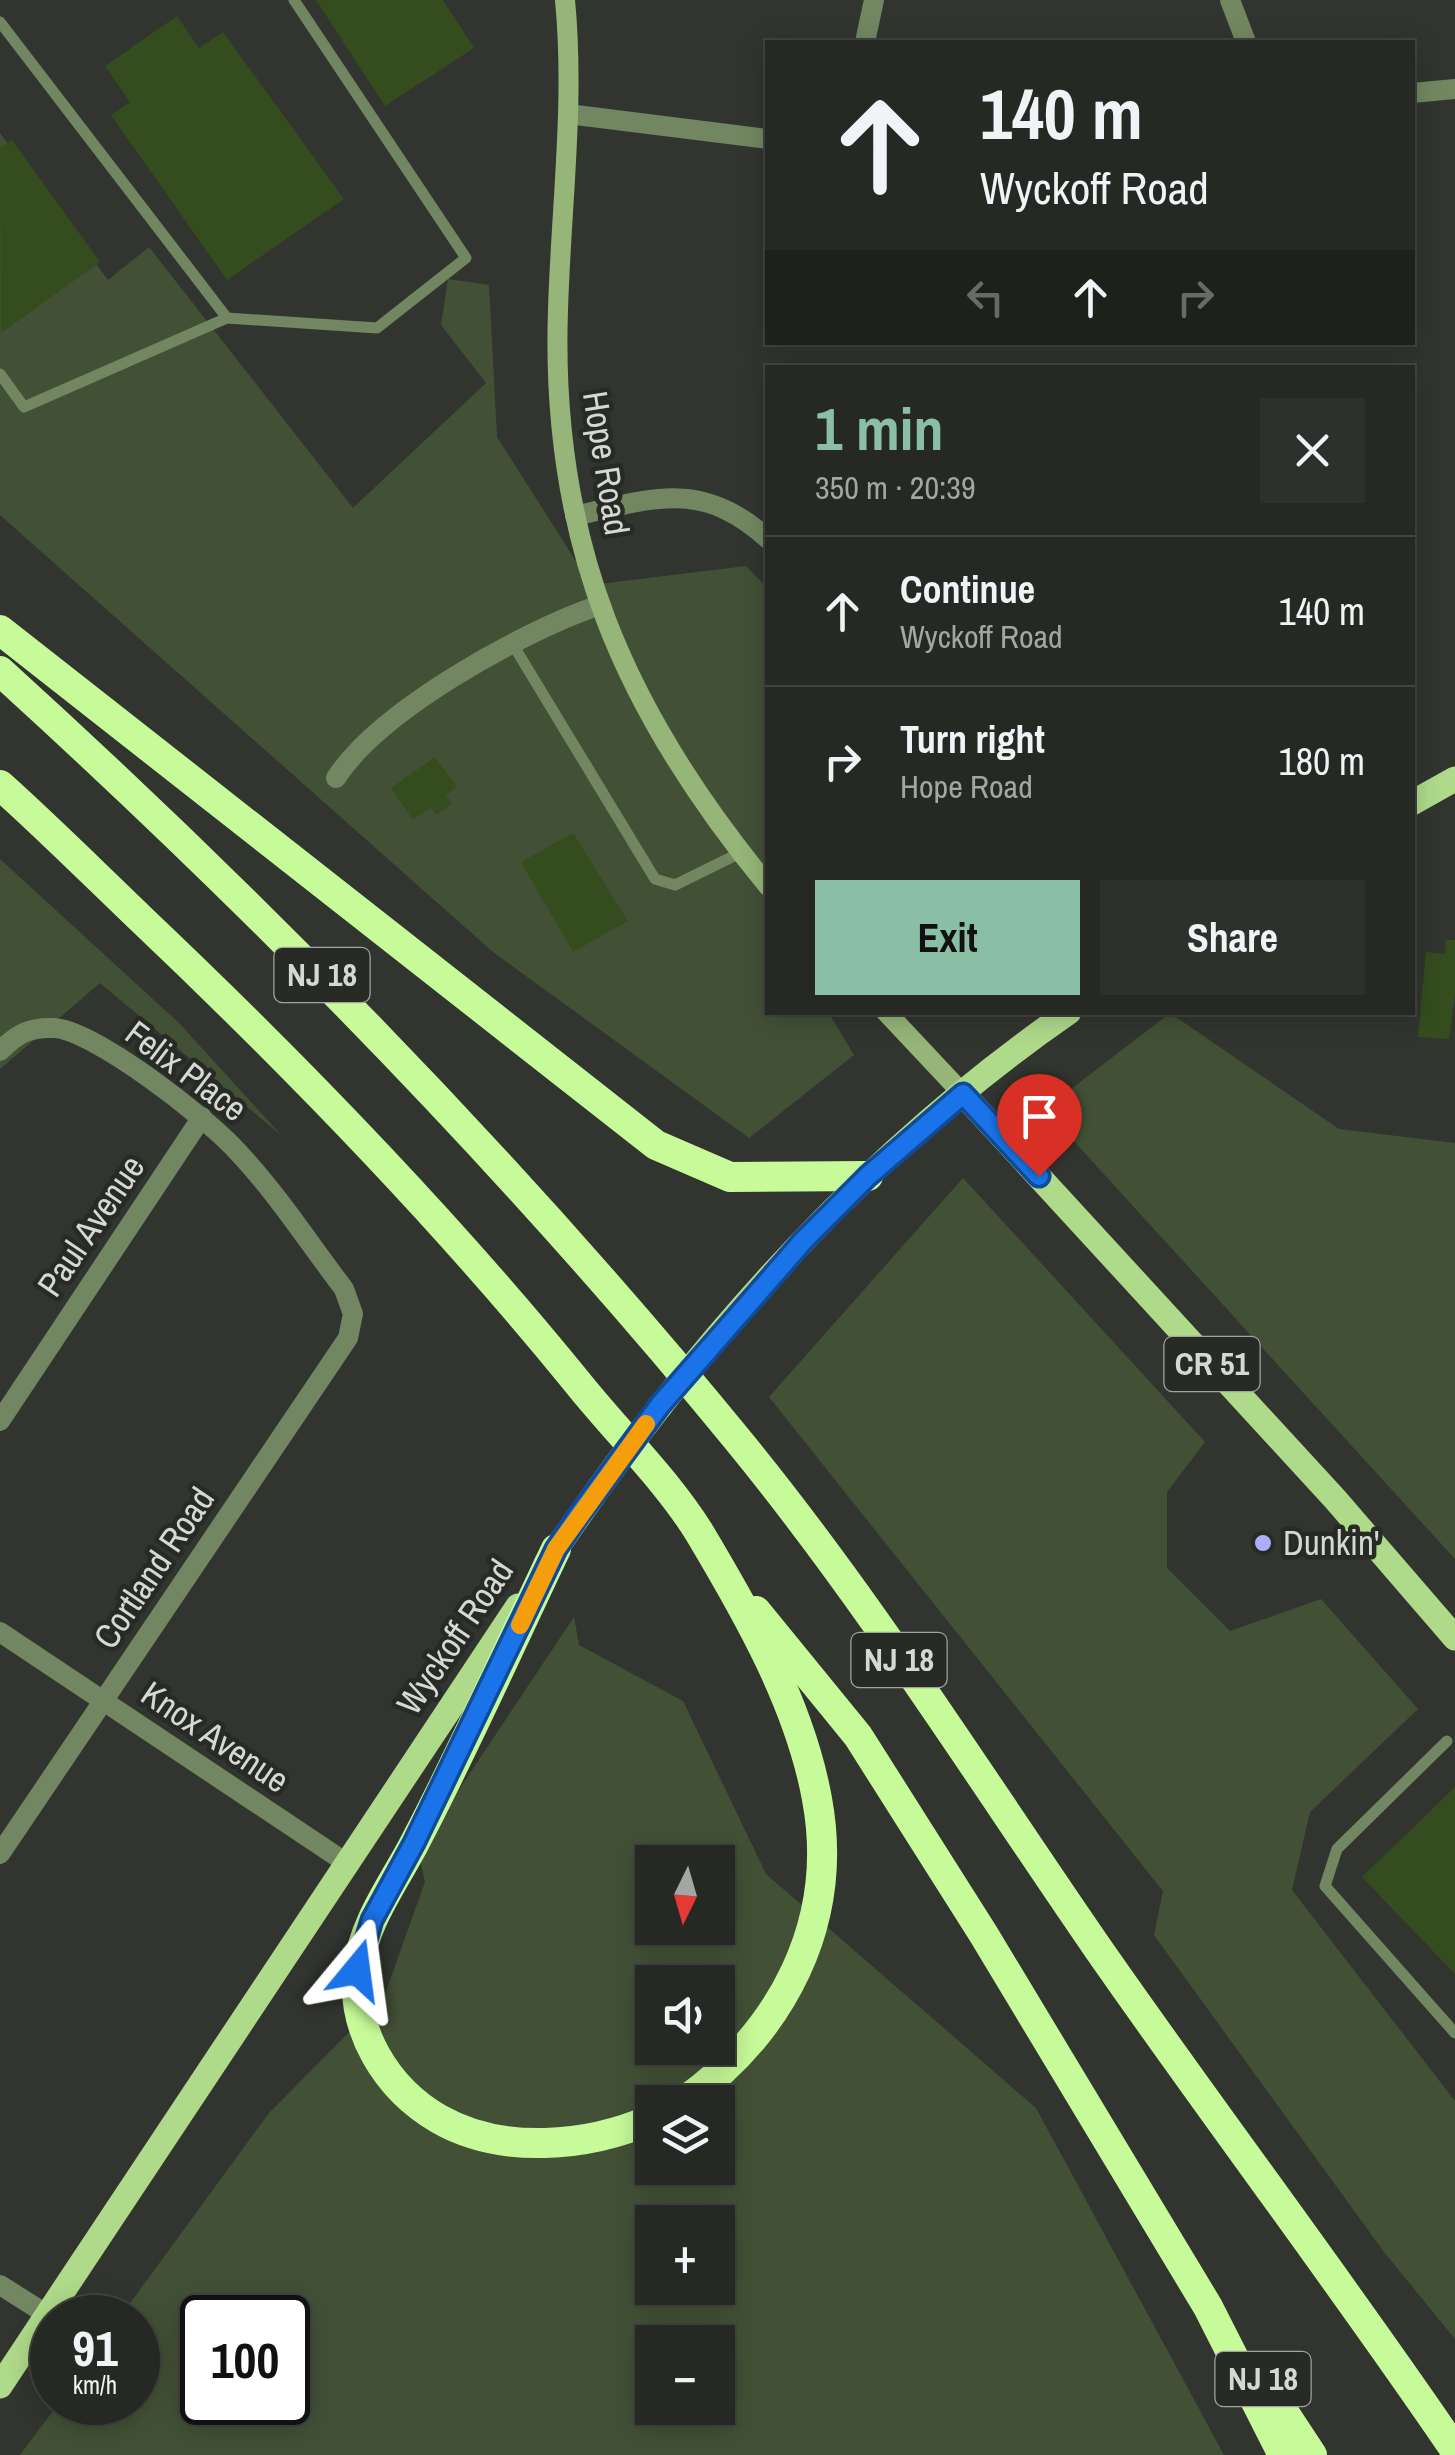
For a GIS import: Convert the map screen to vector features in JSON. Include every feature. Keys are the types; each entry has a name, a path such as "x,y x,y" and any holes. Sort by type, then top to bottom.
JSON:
{"highway":[{"path":"0,630 656,1145 730,1178 868,1176"},
{"name":"NJ 18","path":"0,670 161,817 322,975 427,1084 622,1301 742,1446 1358,2308 1455,2412"},
{"name":"NJ 18","path":"0,785 54,832 324,1099 447,1230 696,1528 713,1559 858,1736 1208,2308 1276,2397 1312,2455"},
{"path":"556,1549 414,1843 372,1920 357,1970 360,2010 371,2048 394,2084 450,2125 496,2140 558,2142 610,2134 635,2125"},
{"path":"706,2085 727,2069 774,2016 808,1946 822,1871 818,1800 802,1736 713,1559"},
{"path":"1208,2308 1283,2455"},
{"path":"1358,2308 1455,2450"}],"main road":[{"path":"1415,801 1455,779"},
{"name":"Wyckoff Road","path":"59,2295 556,1549 660,1405 804,1240 868,1176 963,1094 1065,1015"},
{"name":"CR 51","path":"963,1094 1336,1499 1455,1638"},
{"name":"Wyckoff Road","path":"0,2386 30,2339"}],"street":[{"name":"Hope Road","path":"565,0 568,114 558,386 575,516 597,606 682,774 765,882"},
{"path":"865,40 874,0"},
{"path":"1230,0 1245,40"},
{"path":"1415,93 1455,89"},
{"path":"568,114 765,139"},
{"path":"575,516 654,498 694,497 741,516 765,536"},
{"path":"336,778 366,742 512,643 550,622 597,606"},
{"path":"889,1015 963,1094"},
{"name":"Felix Place","path":"0,1050 18,1033 58,1028 82,1036 202,1116 238,1151 344,1288 353,1314"},
{"name":"Paul Avenue","path":"0,1421 202,1116"},
{"name":"Cortland Road","path":"0,1854 348,1338 353,1314"},
{"name":"Knox Avenue","path":"0,1632 345,1862"},
{"path":"0,2286 30,2304"}],"lane":[{"path":"0,374 24,407 228,318 377,328 466,258 294,0"},
{"path":"0,22 228,318"},
{"path":"512,643 655,879 675,884 740,853"},
{"path":"1447,1741 1337,1849 1325,1886 1455,2033"}],"green space":[{"path":"0,133 108,280 149,247 353,508 486,383 441,325 448,279 489,285 497,437 591,585 746,566 765,586 765,1015 830,1015 854,1055 749,1138 493,952 0,515"},
{"path":"0,859 179,1023 282,1136 100,983 0,1069"},
{"path":"1167,1015 1173,1015 1339,1129 1455,1143 1455,1559 1060,1126 1071,1089"},
{"path":"963,1178 1205,1442 1167,1492 1167,1568 1230,1631 1321,1599 1418,1709 1310,1812 1292,1890 1455,2101 1455,2339 1384,2252 1154,1935 1163,1891 769,1397"},
{"path":"574,1617 579,1645 683,1701 766,1874 1036,2108 1224,2455 20,2455 42,2425 160,2425 160,2295 136,2295 269,2113 384,1997 425,1882 418,1851"}],"building":[{"path":"316,0 443,0 474,48 385,106"},
{"path":"177,16 199,48 223,32 344,199 227,280 111,115 130,102 105,66"},
{"path":"12,140 100,262 1,333 0,148"},
{"path":"435,757 457,787 446,795 452,804 436,815 431,807 413,820 391,788"},
{"path":"573,833 628,921 573,952 521,862"},
{"path":"1446,940 1455,940 1455,996 1449,1039 1418,1037 1426,952 1445,954"},
{"path":"1455,1787 1455,1974 1362,1877"}],"slow traffic":[{"path":"520,1625 556,1549 646,1424"}],"place":[{"name":"Dunkin'","path":"1263,1543"}],"route":[{"path":"357,1970 372,1920 414,1843 556,1549 660,1405 730,1322 868,1176 963,1094 1039,1176"}]}
